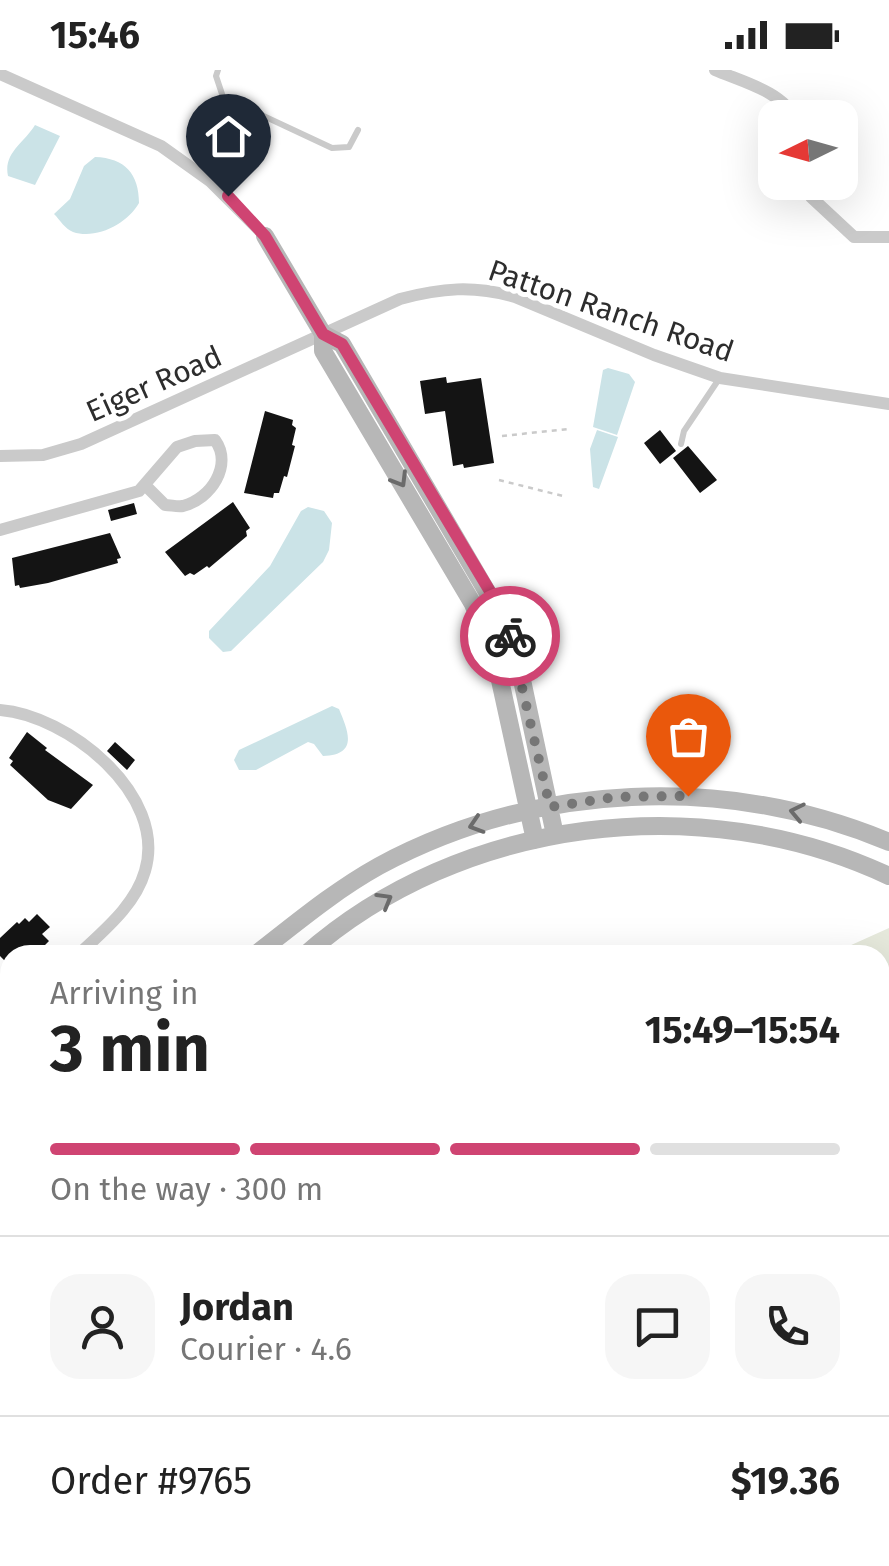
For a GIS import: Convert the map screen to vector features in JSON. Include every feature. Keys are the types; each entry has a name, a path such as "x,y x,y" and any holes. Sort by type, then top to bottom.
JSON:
{"main road":[{"path":"265,236 323,334 324,351 473,604 496,662 535,840"},
{"path":"323,334 342,344 494,598 514,646 555,836"},
{"path":"268,945 323,902 379,866 461,830 550,807 628,796 728,799 816,816 889,842"},
{"path":"316,945 336,927 428,875 555,836 652,825 717,828 805,845 889,876"}],"street":[{"path":"715,70 780,100"},
{"path":"0,74 142,135 210,181 265,236"},
{"path":"814,200 854,236 889,236"},
{"name":"Patton Ranch Road","path":"323,334 400,298 437,289 474,288 515,298 720,378 889,404"},
{"name":"Eiger Road","path":"0,456 43,455 81,444 323,334"},
{"path":"0,530 139,490 177,447 214,440 222,450 222,468 208,492 183,506 165,505 144,485"},
{"path":"0,710 24,712 64,730 126,783 144,817 146,869 132,900 88,945"}],"lane":[{"path":"218,70 216,76 223,97 332,148 349,147 358,130"},
{"path":"210,181 251,112"},
{"path":"681,444 684,431 720,378"}],"path":[{"path":"502,436 568,429"},
{"path":"499,480 563,496"}],"shaded area":[{"path":"889,928 889,945 851,945"}],"water":[{"path":"35,125 60,136 35,185 8,176 7,168 11,155"},
{"path":"95,157 115,161 128,170 136,184 139,203 127,217 102,232 73,232 54,214 70,199 84,166"},
{"path":"603,370 629,374 635,382 617,435 593,427"},
{"path":"597,430 618,437 599,489 593,487 590,449"},
{"path":"308,507 324,511 332,523 329,550 323,562 231,651 223,652 209,638 209,631 270,566 301,511"},
{"path":"332,706 339,709 347,733 342,751 323,756 308,742 256,770 239,770 234,760 239,750"}],"building":[{"path":"446,377 447,383 481,378 494,463 453,466 445,411 425,414 420,381"},
{"path":"265,411 293,420 296,428 287,477 284,476 279,493 274,493 273,498 244,493"},
{"path":"660,430 676,451 660,464 644,443"},
{"path":"688,446 717,480 700,493 673,458"},
{"path":"233,502 250,528 247,536 209,568 185,576 165,552"},
{"path":"134,503 137,514 111,521 108,510"},
{"path":"110,533 121,558 118,563 48,583 15,586 12,558"},
{"path":"27,732 93,785 71,809 48,800 10,765 13,761 9,758"},
{"path":"115,742 135,760 127,770 107,751"},
{"path":"37,914 50,927 42,934 49,941 45,945 0,945 0,938 17,922 25,918 29,922"}],"way so far":[{"path":"510,636 550,807 616,797 688,796"}],"route":[{"path":"228,196 265,236 323,334 342,344 494,598 510,636"}]}
